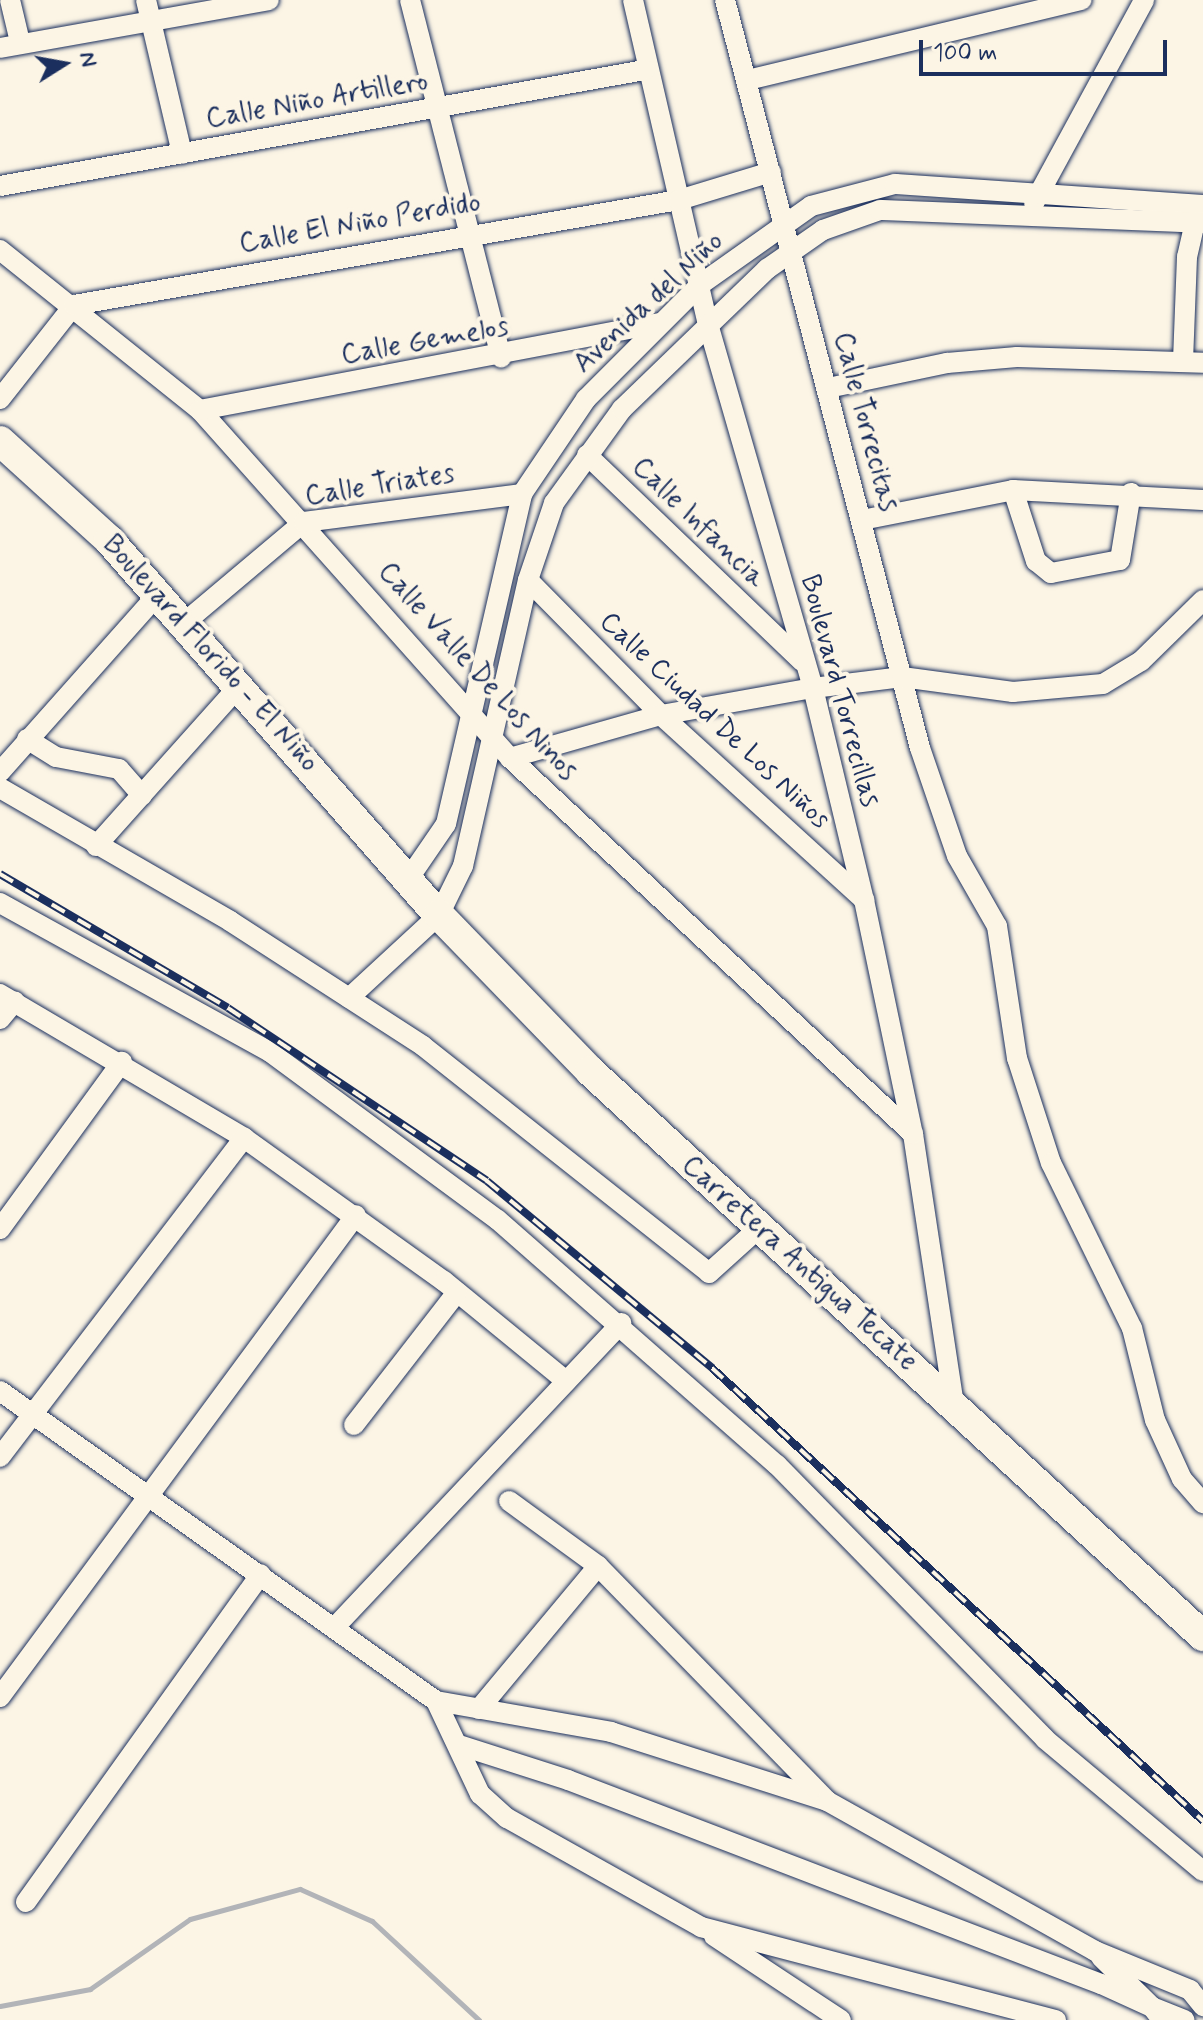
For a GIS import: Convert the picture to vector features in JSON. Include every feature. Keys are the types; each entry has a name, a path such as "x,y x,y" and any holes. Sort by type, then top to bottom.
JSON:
{"main road":[{"name":"Boulevard Florido - El Niño","path":"0,441 158,594 409,878"},
{"name":"Carretera Antigua Tecate","path":"409,878 439,915 590,1071 954,1404 1127,1573 1203,1636"}],"street":[{"path":"10,0 10,45 269,0"},
{"path":"146,0 182,154"},
{"path":"410,0 501,358"},
{"name":"Boulevard Torrecillas","path":"633,0 645,70 701,284 708,324 813,688 864,900 913,1134 954,1404"},
{"name":"Calle Torrecitas","path":"725,0 902,677 957,856 991,906 1017,1058 1051,1163 1132,1328 1155,1420 1182,1479 1203,1503"},
{"path":"748,80 1082,0"},
{"path":"1030,215 1038,192 1144,0"},
{"name":"Calle Niño Artillero","path":"0,186 645,70"},
{"name":"Calle El Niño Perdido","path":"74,305 468,232 679,200 771,172"},
{"name":"Avenida del Niño","path":"409,878 446,824 522,494 586,399 701,284 784,222 840,195 895,184 1038,192 1200,211"},
{"name":"Avenida del Niño","path":"439,915 475,834 528,580 554,503 587,455 708,324 790,250 880,210 1030,215 1200,211"},
{"path":"828,388 947,363 1017,357 1193,362 1200,211"},
{"name":"Calle Valle De Los Ninos","path":"0,250 74,305 200,410 304,522 510,758 913,1134"},
{"path":"0,399 74,305"},
{"name":"Calle Gemelos","path":"200,410 501,358 659,323"},
{"name":"Calle Infancia","path":"587,455 805,664"},
{"path":"1013,490 1036,561 1051,573 1120,560 1131,493"},
{"path":"862,520 1013,490 1131,493 1203,500"},
{"name":"Calle Triates","path":"184,623 304,522 522,494"},
{"name":"Calle Ciudad De Los Niños","path":"528,580 661,715 864,900"},
{"path":"0,772 158,594"},
{"path":"510,758 661,715 813,688 902,677 1013,692 1103,684 1141,661 1203,600"},
{"path":"96,846 240,685"},
{"path":"27,739 56,757 119,769 142,795"},
{"path":"0,788 349,998 423,1046 709,1273 759,1228"},
{"path":"0,903 270,1052 451,1183 621,1323 777,1465 1045,1739 1203,1871"},
{"path":"349,998 439,915"},
{"path":"0,1019 7,997 122,1062 244,1138 356,1215 566,1381"},
{"path":"0,1229 122,1062"},
{"path":"0,1457 244,1138"},
{"path":"0,1697 148,1491 356,1215"},
{"path":"354,1425 457,1292"},
{"path":"334,1628 621,1323"},
{"path":"0,1391 148,1491 436,1701 611,1732 827,1801 1095,1951 1190,1990 1203,2006"},
{"path":"509,1501 598,1566 827,1801"},
{"path":"479,1709 598,1566"},
{"path":"26,1902 261,1574"},
{"path":"436,1701 480,1794 507,1818 701,1927 841,2020"},
{"path":"459,1745 568,1780 1157,2014 1185,2020"},
{"path":"701,1927 1056,2020"},
{"path":"1095,1951 1157,2014"}],"waterway":[{"path":"0,2006 90,1989 190,1919 300,1889 372,1921 479,2020"}],"railway":[{"path":"0,874 228,1008 487,1181 712,1368 1203,1821"}]}
